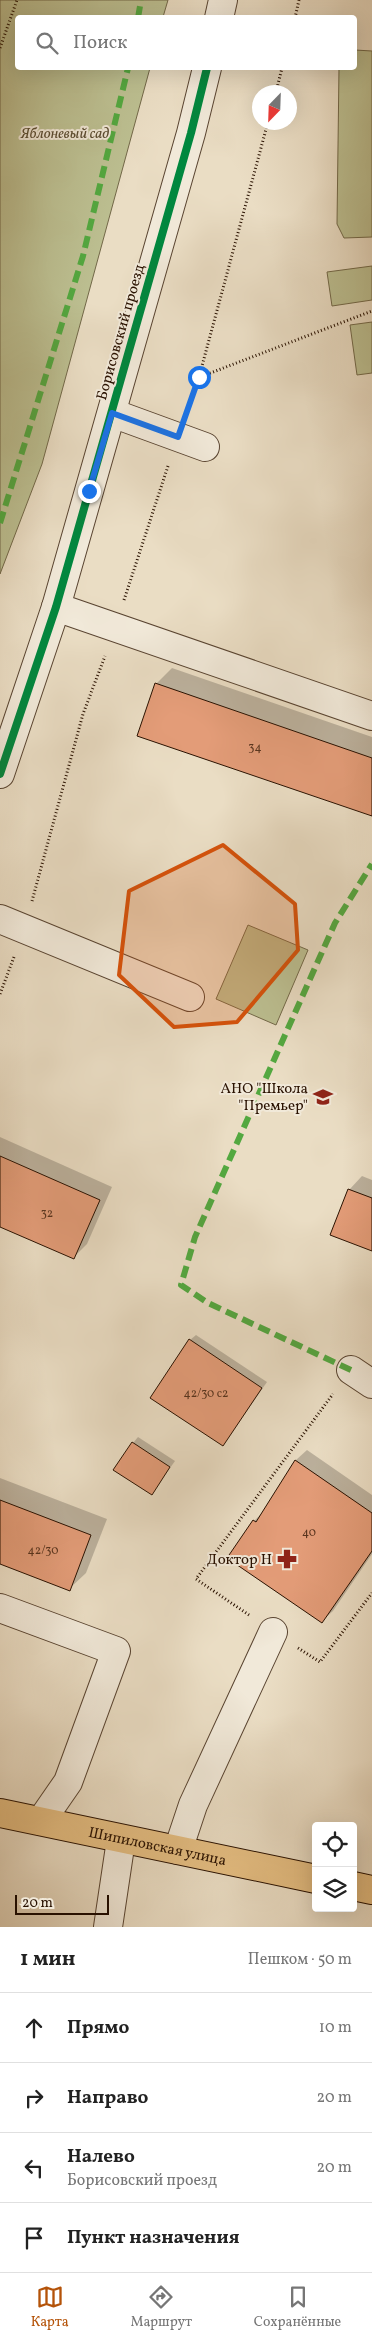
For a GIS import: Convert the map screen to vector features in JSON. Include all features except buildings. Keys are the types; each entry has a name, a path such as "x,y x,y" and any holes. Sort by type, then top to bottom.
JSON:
{"main road":[{"name":"Шипиловская улица","path":"0,1813 121,1840 312,1878"},
{"path":"357,1887 372,1890"}],"street":[{"path":"220,15 223,0"},
{"name":"Борисовский проезд","path":"0,774 56,607 191,133 207,70"},
{"path":"112,413 205,447"},
{"path":"56,607 372,716"},
{"path":"0,919 190,997"},
{"path":"0,1608 116,1651 68,1782 41,1821"},
{"path":"178,1850 193,1805 273,1632"},
{"path":"108,1927 121,1840"}],"path":[{"path":"0,48 17,0"},
{"path":"296,15 299,0"},
{"path":"278,85 282,70"},
{"path":"0,994 24,930 83,714 115,628 199,377 266,130"},
{"path":"199,377 372,311"},
{"path":"362,1377 196,1579 320,1662 372,1593"}],"highlighted area":[{"path":"223,845 295,904 298,950 237,1022 174,1027 119,975 129,891"}],"green space":[{"name":"Яблоневый сад","path":"0,0 168,0 164,15 15,15 15,70 149,70 42,464 0,574"},
{"path":"357,50 372,51 372,237 344,238 337,224 339,70 357,70"},
{"path":"372,266 372,300 332,306 327,272"},
{"path":"372,322 372,373 357,375 350,325"},
{"path":"248,925 308,950 276,1025 216,999"}],"marked path":[{"path":"138,15 141,0"},
{"path":"0,523 83,256 128,70"},
{"path":"351,1370 208,1303 181,1285 195,1237 335,923 372,864"}],"cycle path":[{"path":"0,774 56,607 191,133 207,70"}],"place":[{"name":"АНО \"Школа \"Премьер\"","path":"323,1097"},
{"name":"Доктор Н","path":"287,1559"}],"route":[{"path":"89,491 112,413 178,437 199,377"}]}
